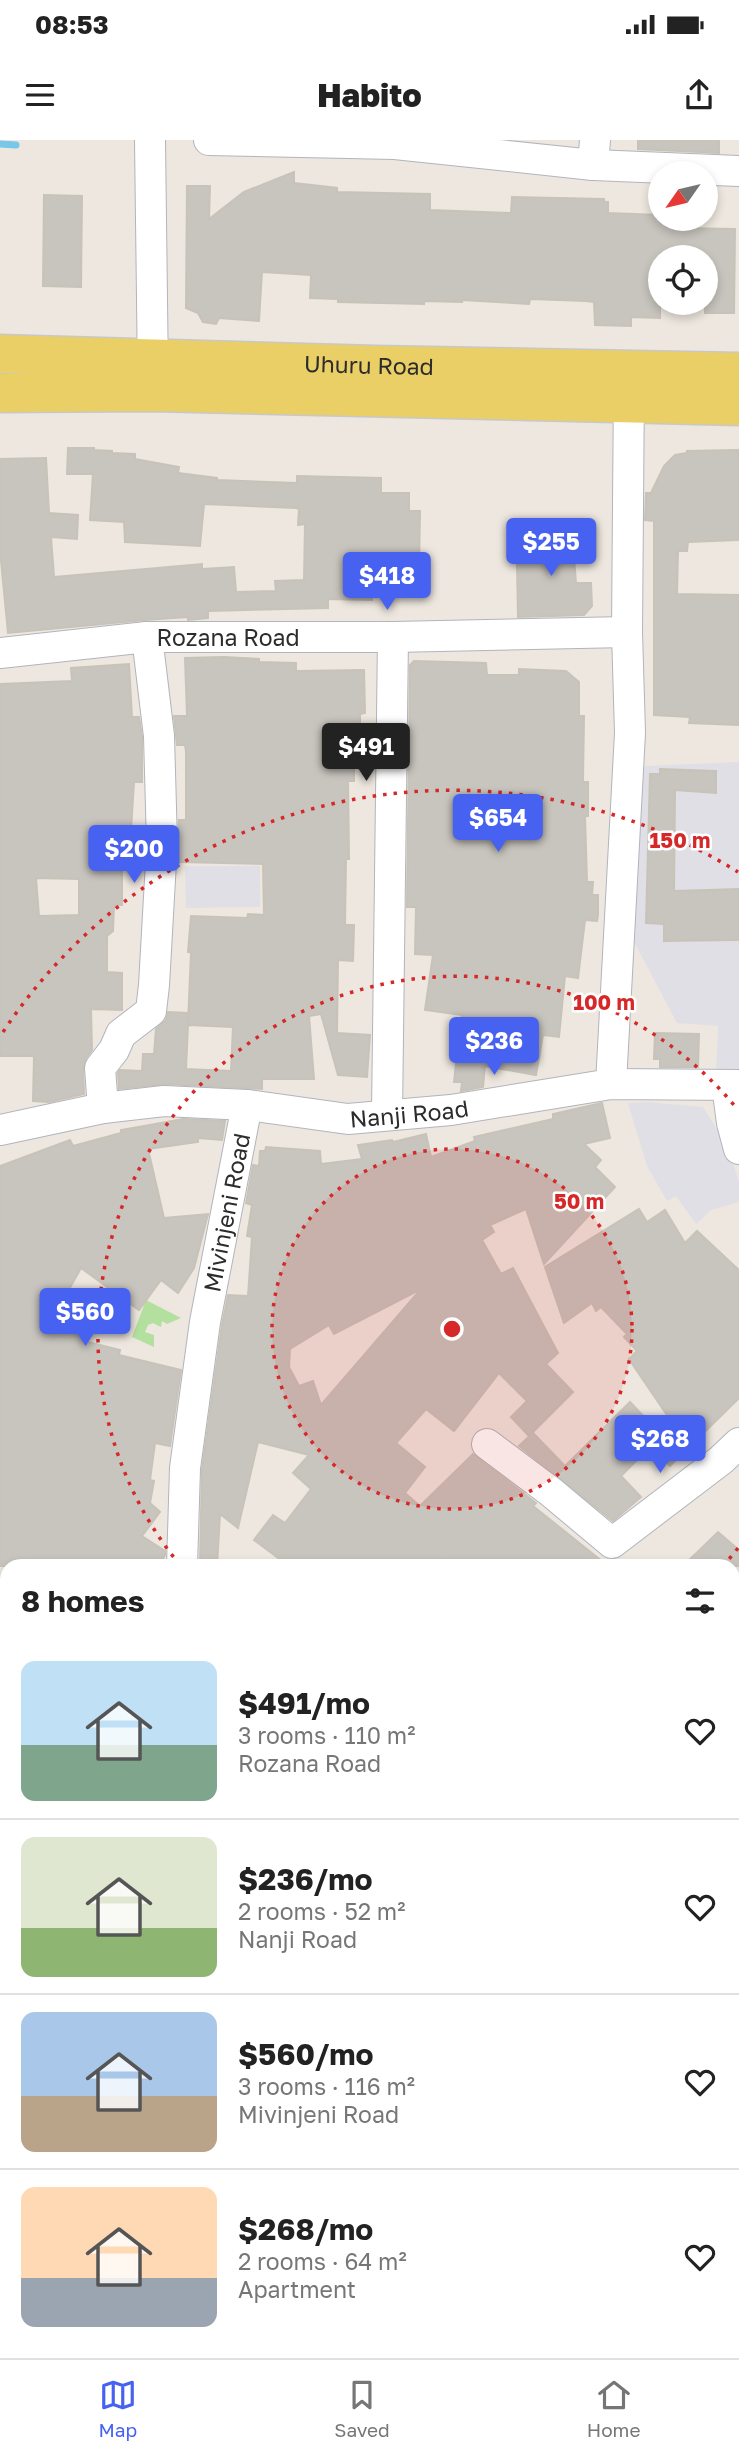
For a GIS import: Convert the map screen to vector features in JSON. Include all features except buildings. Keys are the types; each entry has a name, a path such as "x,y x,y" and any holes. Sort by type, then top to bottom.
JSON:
{"main road":[{"name":"Uhuru Road","path":"0,354 153,375 629,388 739,406"},
{"name":"Uhuru Road","path":"629,388 739,372"},
{"name":"Uhuru Road","path":"0,393 153,375"}],"street":[{"path":"150,140 153,375"},
{"path":"209,140 395,142 594,153 739,171"},
{"path":"611,1084 630,733 627,632 629,388"},
{"name":"Rozana Road","path":"0,653 147,637 393,637 627,632"},
{"path":"103,1108 100,1068 114,1050 121,1034 151,1011 154,985 161,830 159,736 147,637"},
{"path":"387,1115 393,637"},
{"name":"Nanji Road","path":"247,1105 348,1119 451,1110 611,1084 733,1085"},
{"path":"733,1085 739,1149"},
{"name":"Mivinjeni Road","path":"0,1130 103,1108 164,1101 247,1105 203,1335 185,1468 182,1559"},
{"path":"487,1444 551,1492 612,1543 710,1469 739,1443"}],"shaded area":[{"path":"739,762 739,1077 716,1076 718,1026 677,1023 631,936 636,841 644,766"},
{"path":"185,866 260,866 260,907 186,908"},
{"path":"628,1103 703,1107 721,1136 734,1167 739,1182 739,1202 711,1210 696,1224 676,1196 667,1201 647,1166"}],"green space":[{"path":"146,1300 181,1318 167,1324 162,1321 161,1327 153,1323 148,1325 145,1332 154,1335 154,1347 132,1337"}],"waterway":[{"path":"0,144 16,145"}]}
